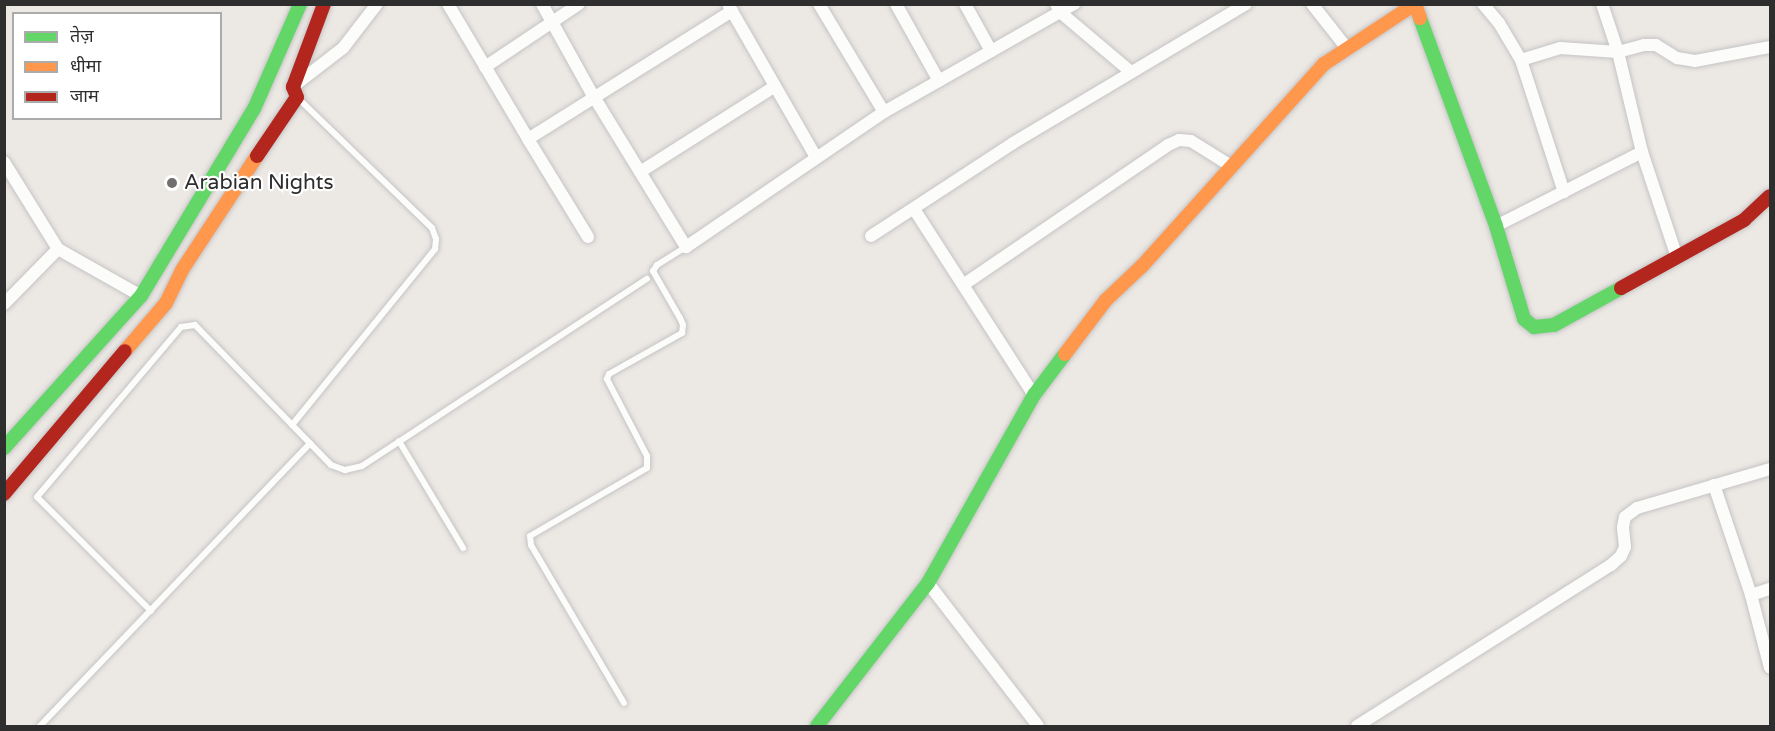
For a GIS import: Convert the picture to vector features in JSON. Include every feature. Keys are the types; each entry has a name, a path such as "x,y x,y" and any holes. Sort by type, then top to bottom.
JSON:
{"street":[{"path":"4,448 141,296 206,192 254,109 300,4"},
{"path":"4,494 166,303 182,270 295,92 324,4"},
{"path":"295,92 343,48 377,4"},
{"path":"448,4 588,237"},
{"path":"542,4 594,97 686,247 884,112 991,51 1058,8 1074,4"},
{"path":"485,67 579,4"},
{"path":"819,4 884,112"},
{"path":"896,4 939,81"},
{"path":"965,4 991,51"},
{"path":"871,236 914,210 1012,142 1246,4"},
{"path":"1312,4 1346,47"},
{"path":"817,726 928,584 1034,395 1106,300 1142,266 1324,64 1346,47 1414,4 1496,226 1524,319 1534,327 1554,326 1744,220 1770,196"},
{"path":"1484,4 1499,22 1521,60 1564,192"},
{"path":"1602,4 1618,52 1642,152 1677,257"},
{"path":"528,139 730,8 816,157"},
{"path":"1058,8 1131,72"},
{"path":"1521,60 1560,48 1618,52 1644,45 1656,45 1677,58 1695,61 1770,47"},
{"path":"640,172 774,87"},
{"path":"963,285 1168,145 1179,140 1191,141 1231,166"},
{"path":"1496,226 1642,152"},
{"path":"4,162 58,249 141,296"},
{"path":"914,210 1034,395"},
{"path":"4,304 58,249"},
{"path":"1360,726 1611,565 1621,556 1626,547 1623,526 1625,517 1637,508 1770,469"},
{"path":"1714,485 1751,595 1770,668"},
{"path":"928,584 1038,726"},
{"path":"1751,595 1770,589"}],"lane":[{"path":"292,425 435,249 436,239 432,228 295,92"},
{"path":"624,703 531,545 530,536 647,468 647,456 607,379 609,374 682,333 683,325 680,318 653,271 686,247"},
{"path":"151,611 40,501 39,492 181,327 195,325 331,465 345,470 362,466 647,279"},
{"path":"399,441 463,548"},
{"path":"40,726 310,443"}],"traffic: fast":[{"path":"4,448 141,296 254,109 300,4"},
{"path":"1420,18 1496,226 1524,319 1534,327 1554,325 1621,288"},
{"path":"817,726 928,583 1034,395 1065,354"}],"traffic: slow":[{"path":"1065,354 1106,300 1142,266 1324,64 1415,4 1420,18"},
{"path":"125,351 166,303 182,270 257,156"}],"traffic: jam":[{"path":"257,156 297,97 293,87 324,4"},
{"path":"1621,288 1744,220 1770,196"},
{"path":"4,494 125,351"}],"place":[{"name":"Arabian Nights","path":"172,183"}]}
